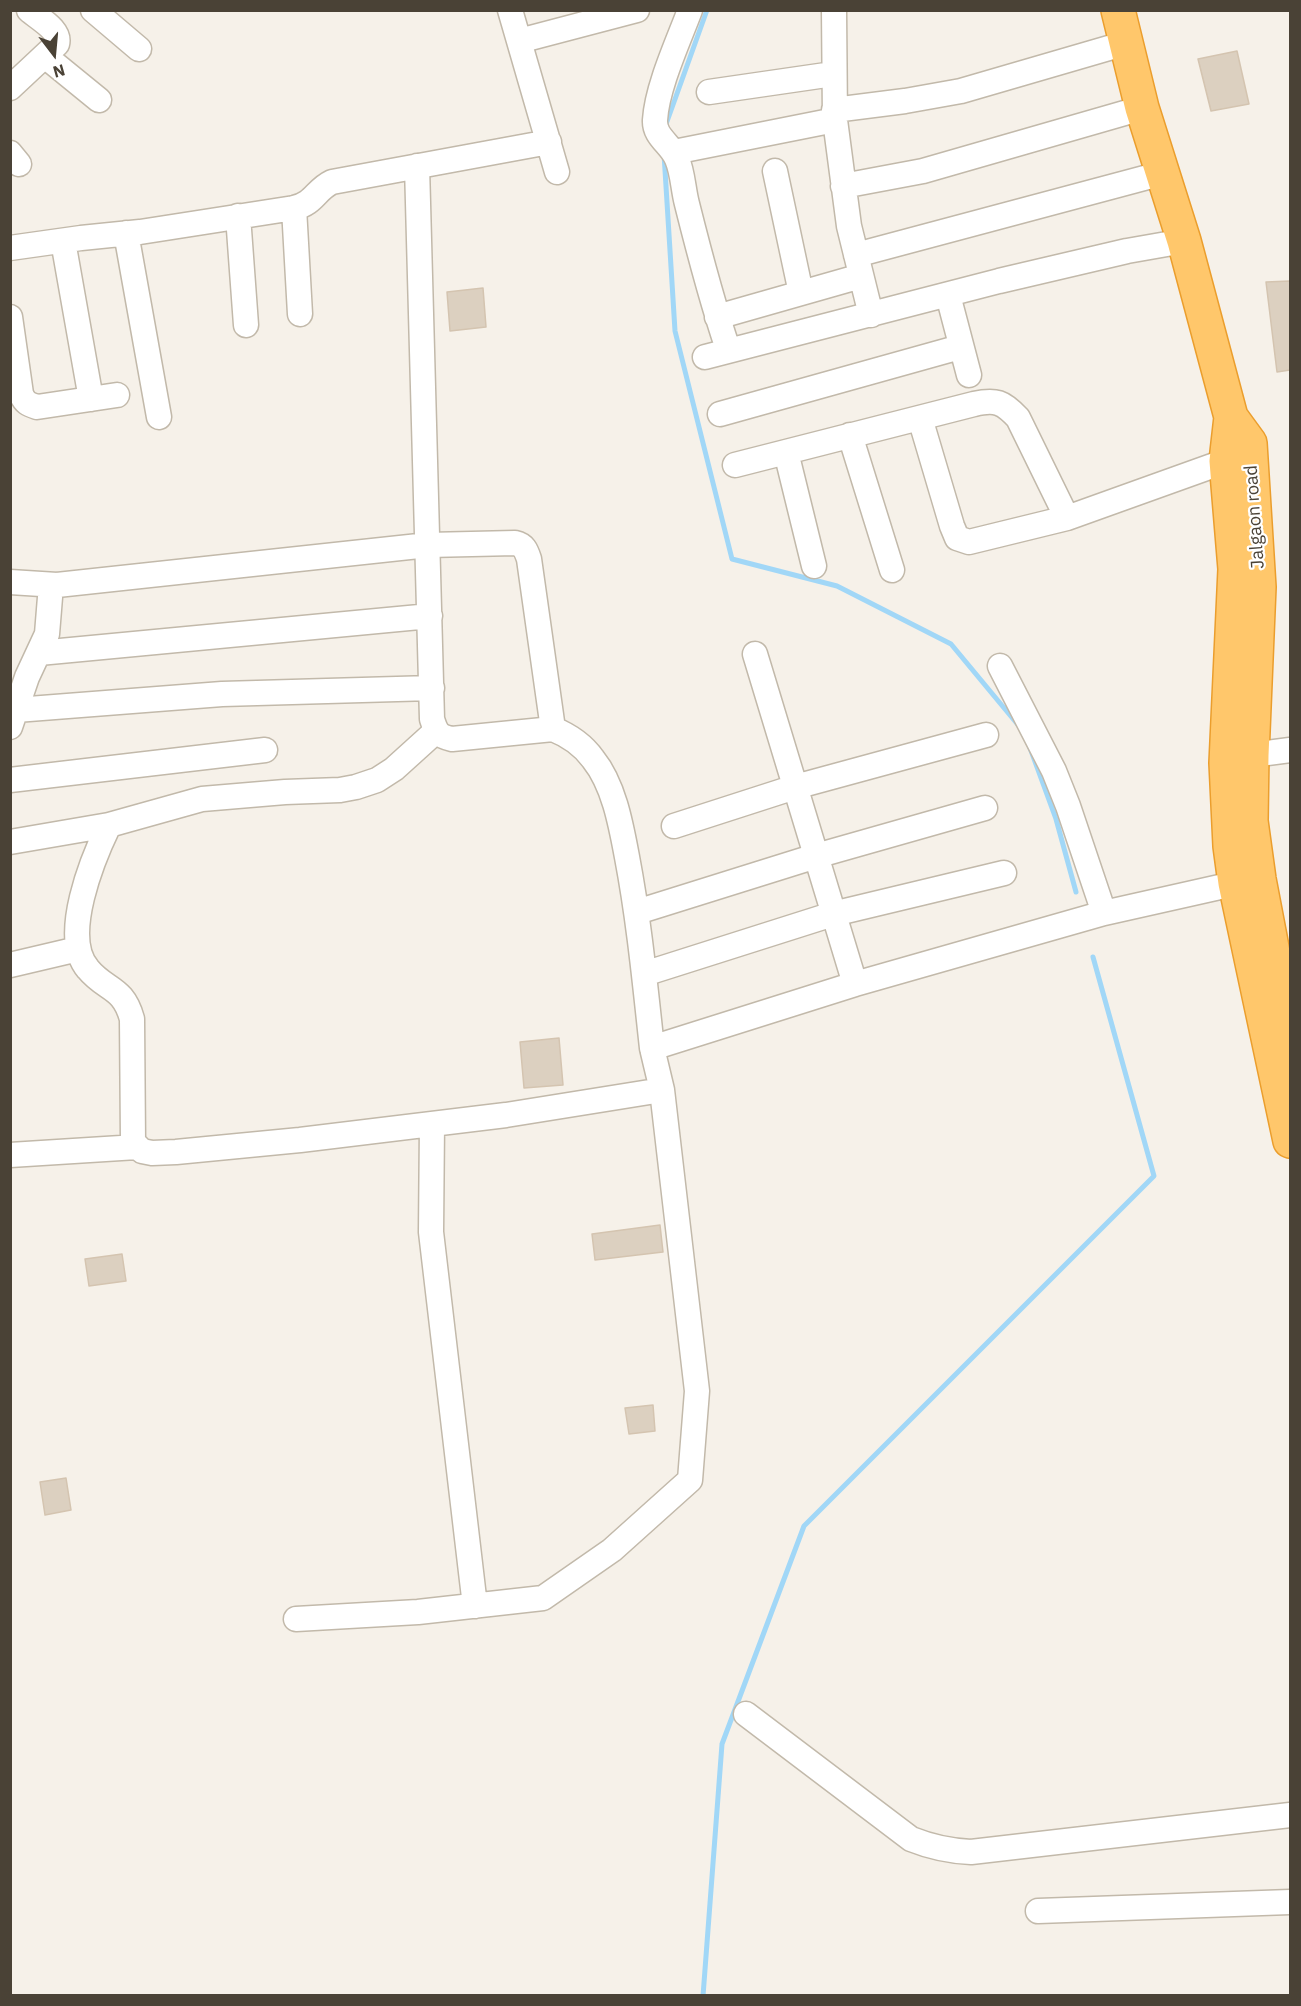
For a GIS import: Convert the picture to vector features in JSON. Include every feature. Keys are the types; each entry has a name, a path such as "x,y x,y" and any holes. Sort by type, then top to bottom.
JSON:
{"highway":[{"name":"Jalgaon road","path":"1118,10 1142,108 1184,241 1231,417 1250,443 1259,587 1239,755 1251,821 1247,881 1290,1042"},
{"path":"1231,417 1226,461 1234,569 1239,755"},
{"path":"1247,881 1285,1092 1290,1142"}],"street":[{"path":"10,88 57,44 59,39 55,18 29,10"},
{"path":"93,10 140,49"},
{"path":"510,10 557,172"},
{"path":"519,41 637,10"},
{"path":"690,10 669,65 655,122 657,133 674,152 678,161 686,201 728,350"},
{"path":"834,10 835,115 843,186 849,226 871,315"},
{"path":"674,152 835,115 961,91 1126,43"},
{"path":"45,56 99,100"},
{"path":"709,92 833,74"},
{"path":"843,186 923,171 1142,108"},
{"path":"10,248 294,207 309,202 323,187 332,182 549,142"},
{"path":"296,1619 418,1612 543,1598 612,1550 690,1480 697,1391 662,1090 652,1048 637,912 621,823 607,783 594,760 581,746 563,733 553,729 538,729 460,740 441,737 432,719 417,166"},
{"path":"775,171 801,293"},
{"path":"717,317 801,293 859,265 1163,173"},
{"path":"294,207 300,314"},
{"path":"238,216 246,325"},
{"path":"126,233 159,417"},
{"path":"63,241 91,399"},
{"path":"705,357 1127,251 1184,241"},
{"path":"948,295 969,375"},
{"path":"10,317 24,401 37,407 117,395"},
{"path":"720,414 960,347"},
{"path":"735,465 995,401 1007,406 1018,418 1067,518"},
{"path":"920,418 952,526 957,538 969,542 1067,518 1226,461"},
{"path":"850,435 892,570"},
{"path":"786,452 814,566"},
{"path":"10,582 51,585 428,545 522,544 526,550 553,729"},
{"path":"51,585 47,634 27,677 13,719 222,694 432,688"},
{"path":"39,653 430,616"},
{"path":"755,654 855,984"},
{"path":"1000,666 1054,771 1104,913"},
{"path":"10,842 109,825 202,799 356,787 377,780 394,769 436,731"},
{"path":"674,826 795,787 986,735"},
{"path":"10,780 265,750"},
{"path":"1239,755 1290,750"},
{"path":"637,912 816,856 985,808"},
{"path":"109,825 93,857 76,935 83,964 123,997 132,1019 133,1142 137,1147 152,1154 176,1152 506,1115 662,1090"},
{"path":"644,974 833,914 1004,873"},
{"path":"652,1048 855,984 1104,913 1247,881"},
{"path":"10,965 78,949"},
{"path":"432,1124 431,1232 474,1606"},
{"path":"10,1155 137,1147"},
{"path":"746,1714 911,1839 943,1850 971,1852 1290,1815"},
{"path":"1038,1911 1290,1902"}],"building":[{"path":"1237,51 1249,104 1211,111 1198,59"},
{"path":"1290,281 1290,370 1277,372 1266,282"},
{"path":"483,288 486,327 450,331 447,292"},
{"path":"559,1038 563,1085 524,1088 520,1042"},
{"path":"660,1225 663,1252 595,1260 592,1234"},
{"path":"122,1254 126,1281 89,1286 85,1259"},
{"path":"653,1405 655,1431 629,1434 625,1408"},
{"path":"66,1478 71,1510 45,1515 40,1482"}],"waterway":[{"path":"665,127 707,10"},
{"path":"664,154 675,331 732,559 837,586 951,644 1019,726"},
{"path":"1030,748 1056,819 1076,892"},
{"path":"703,1996 722,1744 804,1526 1154,1176 1093,957"}]}
